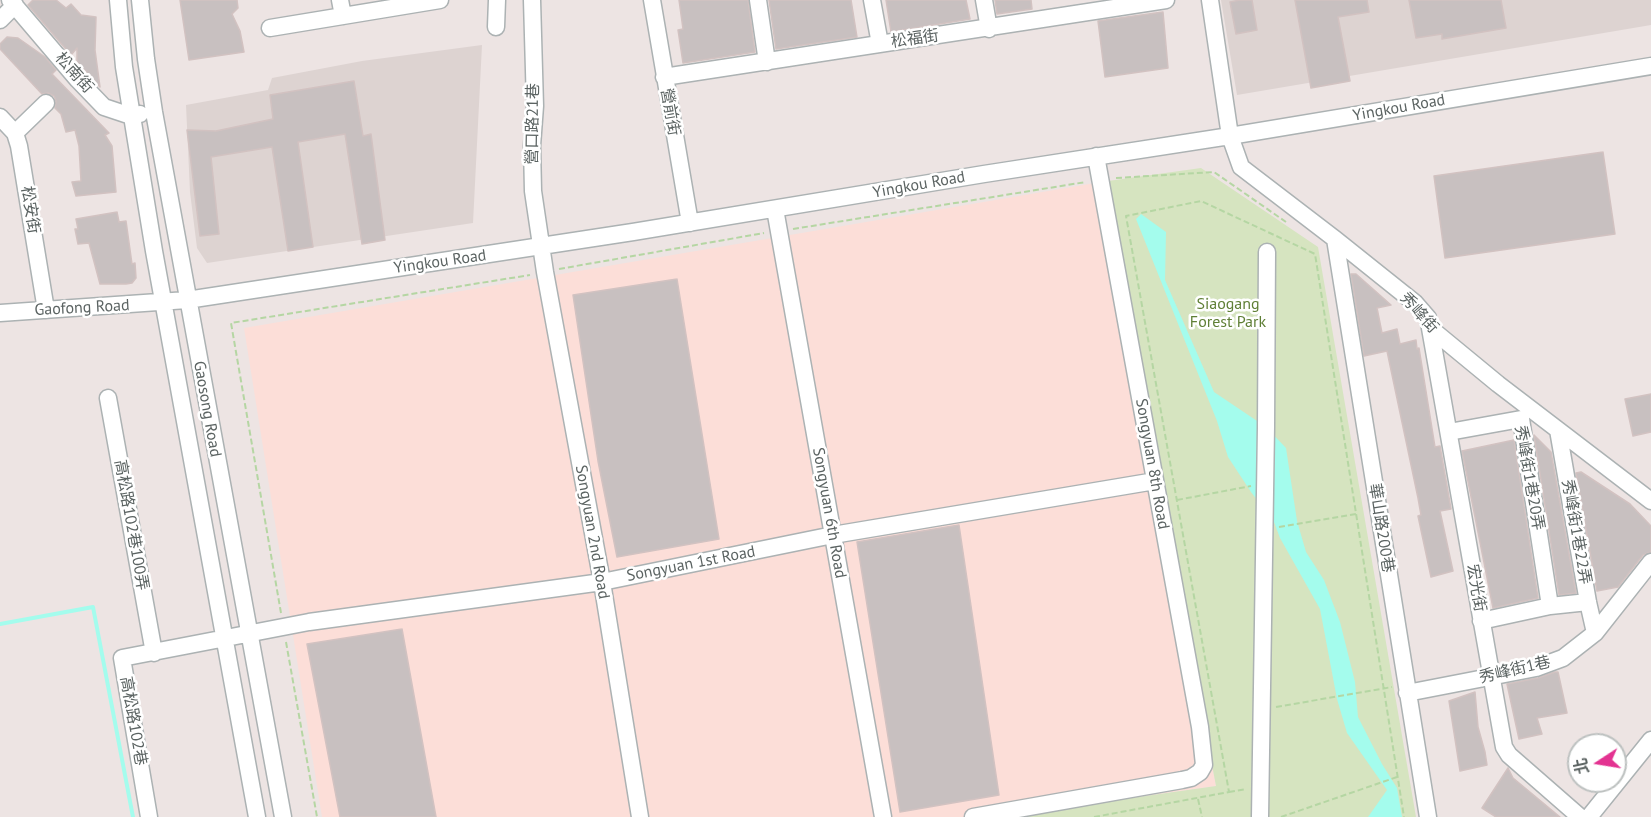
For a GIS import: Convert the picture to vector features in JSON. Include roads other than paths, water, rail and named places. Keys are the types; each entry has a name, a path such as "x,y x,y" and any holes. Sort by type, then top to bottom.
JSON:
{"street":[{"name":"Gaosong Road","path":"118,0 131,116 257,817"},
{"name":"Gaosong Road","path":"140,0 154,112 283,817"},
{"path":"270,28 341,8 440,0"},
{"path":"496,27 497,0"},
{"name":"營口路21巷","path":"532,0 535,106 532,146 533,191 541,247"},
{"name":"營前街","path":"652,0 690,223"},
{"path":"758,0 767,62"},
{"path":"872,0 880,44"},
{"path":"984,0 989,29"},
{"name":"松福街","path":"664,77 989,29 1093,6 1166,0"},
{"name":"秀峰街","path":"1210,0 1230,136 1241,167 1415,303 1428,318 1430,328 1651,501"},
{"name":"松南街","path":"13,3 78,81 104,107 131,116 154,112"},
{"path":"0,20 13,3"},
{"name":"Yingkou Road","path":"163,303 541,247 1651,66"},
{"path":"15,134 46,103"},
{"name":"松安街","path":"0,117 15,134 20,146 46,310"},
{"name":"Songyuan 8th Road","path":"973,817 1191,778 1200,772 1204,765 1204,753 1096,156"},
{"name":"Songyuan 6th Road","path":"775,209 883,817"},
{"name":"華山路200巷","path":"1335,239 1428,817"},
{"name":"Songyuan 2nd Road","path":"541,247 602,582 640,817"},
{"path":"1260,817 1267,252"},
{"name":"Gaofong Road","path":"0,313 163,303"},
{"name":"宏光街","path":"1430,328 1504,747 1509,755 1580,817"},
{"name":"高松路102巷100弄","path":"108,398 154,652"},
{"name":"秀峰街1巷20弄","path":"1449,432 1521,419 1550,606"},
{"name":"秀峰街1巷22弄","path":"1558,430 1595,633"},
{"name":"Songyuan 1st Road","path":"225,639 284,627 602,582 833,535 1155,481"},
{"name":"秀峰街1巷","path":"1407,689 1536,668 1563,658 1595,633 1651,562"},
{"path":"1481,621 1550,606 1588,602"},
{"name":"高松路102巷","path":"149,817 122,658 225,639"},
{"path":"1589,817 1651,740"}],"waterway":[{"path":"0,624 93,607 133,817"}],"park label":[{"name":"Siaogang Forest Park","path":"1228,313"}]}
